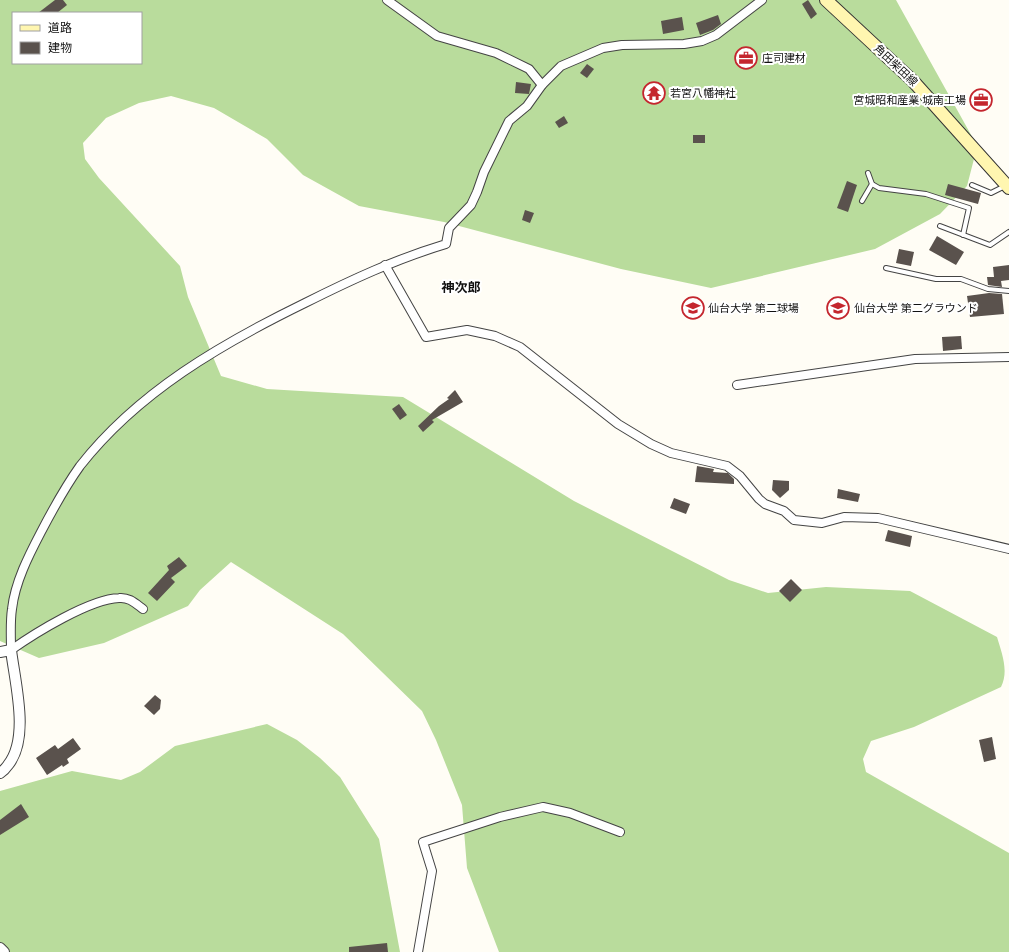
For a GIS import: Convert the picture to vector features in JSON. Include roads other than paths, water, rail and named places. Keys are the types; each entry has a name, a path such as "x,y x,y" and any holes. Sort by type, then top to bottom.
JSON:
{"main road":[{"name":"角田柴田線","path":"826,0 913,81 1008,186"}],"street":[{"path":"387,0 437,36 496,53 529,69 542,85"},
{"path":"0,773 15,756 20,740 20,721 11,650 12,609 19,583 32,550 60,496 95,449 135,408 171,379 266,322 385,265 412,254 446,244 449,228 462,215 474,198 484,172 509,121 527,106 542,85 561,66 603,48 622,45 684,44 702,41 716,36 762,0"},
{"path":"385,265 426,337 467,330 495,336 520,347 618,424 652,444 671,453 727,466 740,476 759,499 766,504 784,511 794,520 822,523 844,517 878,518 1009,549"},
{"path":"737,385 915,359 1009,356"},
{"path":"0,652 11,650 26,640 79,611 100,602 118,598 130,599 143,609"},
{"path":"418,952 432,872 424,842 500,817 543,808 570,813 620,832"},
{"path":"0,948 4,952"}],"lane":[{"path":"868,173 872,184"},
{"path":"862,201 872,184"},
{"path":"872,184 889,190 926,194 969,208 962,235"},
{"path":"972,185 991,193 1008,186"},
{"path":"940,226 990,245 1009,232"},
{"path":"886,268 936,279 961,279 988,289 1009,291"}],"place":[{"name":"庄司建材","path":"746,58"},
{"name":"若宮八幡神社","path":"654,93"},
{"name":"宮城昭和産業 城南工場","path":"981,100"},
{"name":"仙台大学 第二球場","path":"693,308"},
{"name":"仙台大学 第二グラウンド","path":"838,308"}],"district":[{"name":"神次郎","path":"461,287"}]}
